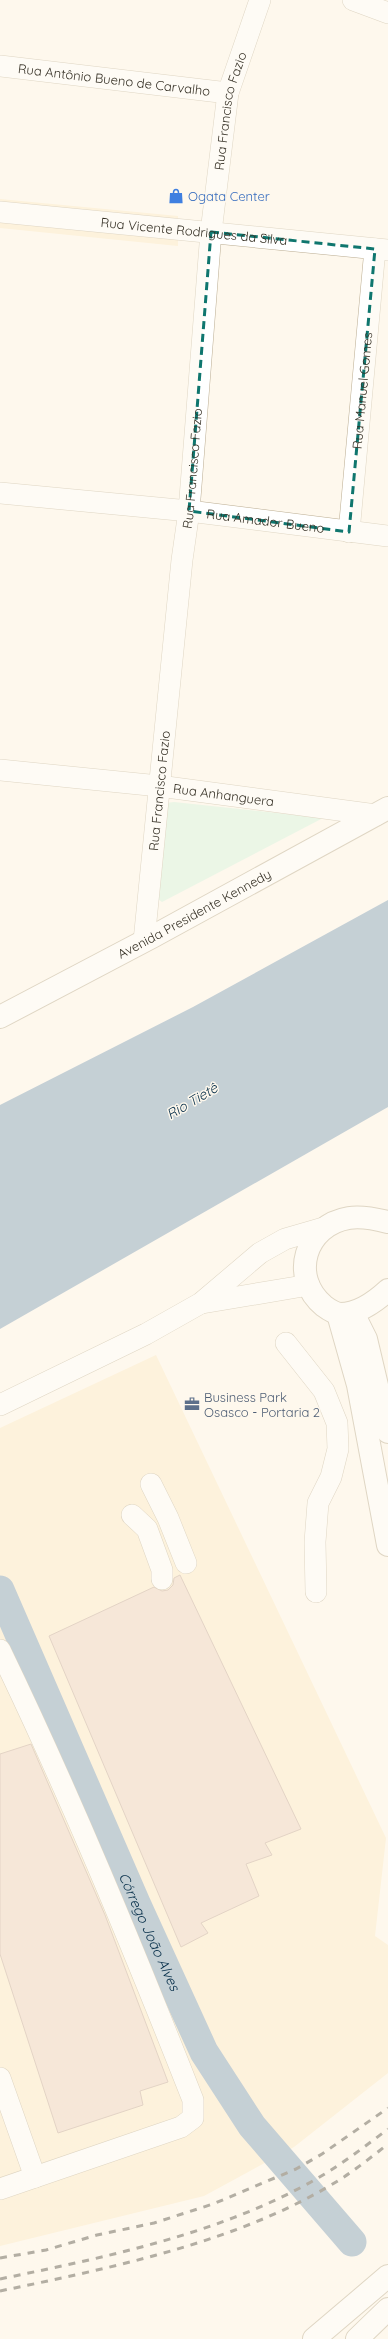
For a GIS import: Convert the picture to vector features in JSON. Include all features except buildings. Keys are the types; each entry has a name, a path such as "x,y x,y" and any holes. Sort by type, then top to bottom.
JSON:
{"main road":[{"name":"Avenida Presidente Kennedy","path":"0,1017 144,941 382,811"},
{"path":"388,1222 349,1218 323,1228 308,1248 305,1258 305,1273 309,1285 320,1302 346,1313 366,1339 388,1432"},
{"path":"346,1313 378,1299 388,1290"},
{"path":"346,1313 388,1545"},
{"path":"314,2339 388,2276"},
{"path":"357,2339 388,2310"},
{"path":"357,2339 381,2339"}],"street":[{"name":"Rua Francisco Fazio","path":"144,941 159,786 189,511 211,232 228,93 260,0"},
{"path":"353,0 388,13"},
{"name":"Rua Antônio Bueno de Carvalho","path":"0,66 228,93"},
{"name":"Rua Vicente Rodrigues da Silva","path":"0,212 382,249"},
{"name":"Rua Manuel Gomes","path":"349,532 382,249"},
{"name":"Rua Amador Bueno","path":"0,493 189,511 388,536"},
{"name":"Rua Anhanguera","path":"0,770 382,811"},
{"path":"0,1405 146,1334 201,1303 260,1253 285,1239 323,1228"},
{"path":"201,1303 309,1285"},
{"path":"286,1344 324,1391 337,1423 338,1449 331,1477 318,1503 315,1542 316,1592"},
{"path":"151,1484 168,1518 186,1563"},
{"path":"132,1515 147,1529 162,1570 162,1579"},
{"path":"0,1650 44,1742 144,1976 193,2100 193,2118 181,2127 0,2189"},
{"path":"0,2078 35,2177"}],"highlighted area":[{"path":"211,232 375,249 349,532 189,511"}],"shaded area":[{"path":"0,199 178,216 178,246 0,228"},
{"path":"156,1355 386,1838 375,1936 388,1945 388,2073 294,2147 204,2196 0,2246 0,1428"}],"green space":[{"path":"174,802 323,818 162,902 158,899 166,803"}],"water":[{"name":"Rio Tietê","path":"388,900 388,1107 0,1329 0,1105 193,1007"}],"waterway":[{"name":"Córrego João Alves","path":"0,1590 136,1903 204,2052 252,2126 352,2242"}],"railway":[{"path":"0,2258 46,2250 97,2235 154,2223 213,2204 296,2169 322,2154 388,2108"},
{"path":"0,2279 120,2253 198,2230 237,2216 311,2182 341,2164 388,2129"},
{"path":"0,2291 133,2261 222,2235 305,2199 344,2177 388,2144"}],"place":[{"name":"Ogata Center","path":"176,196"},
{"name":"Business Park Osasco - Portaria 2","path":"192,1404"}]}
